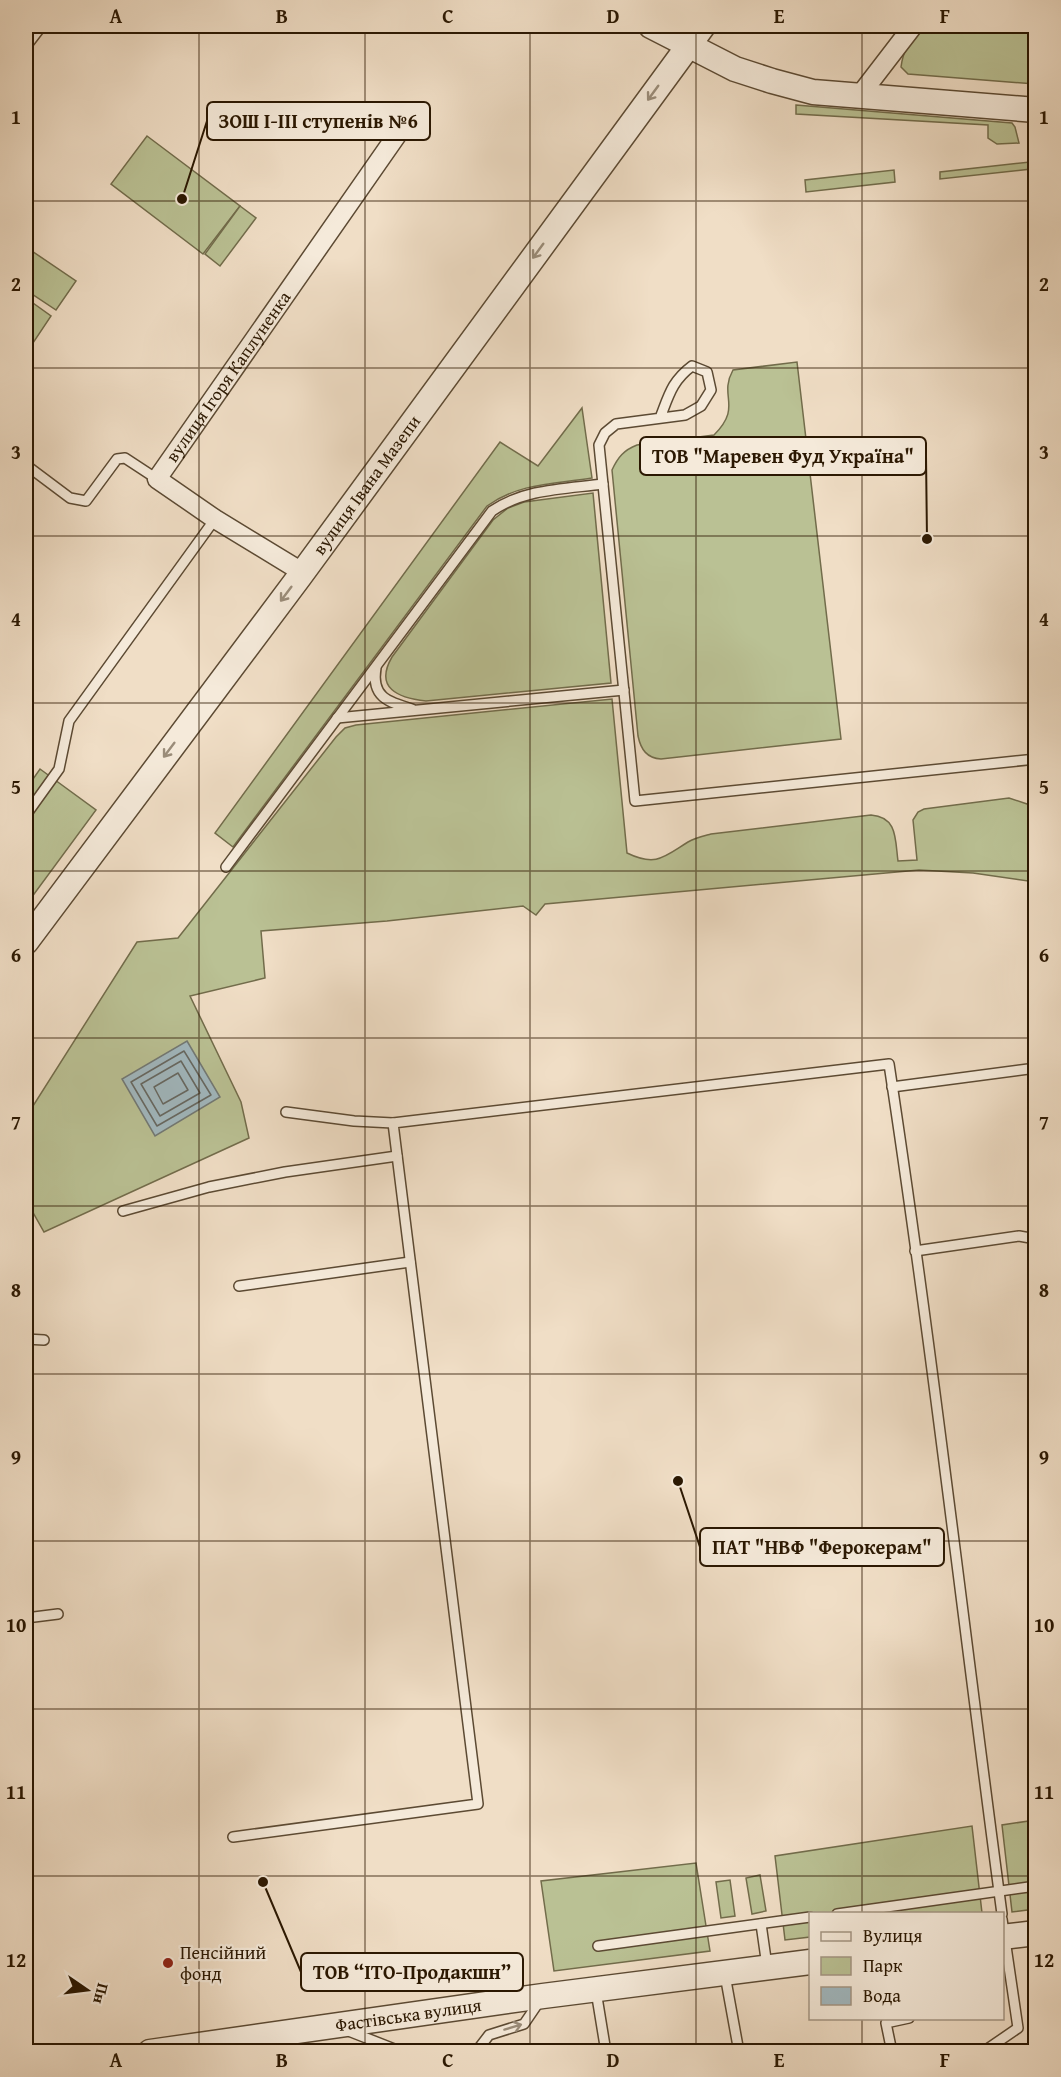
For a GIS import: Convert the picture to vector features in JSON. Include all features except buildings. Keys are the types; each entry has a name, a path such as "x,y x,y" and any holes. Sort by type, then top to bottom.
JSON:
{"street":[{"path":"26,39 36,26"},
{"path":"651,26 735,69 813,92 1035,110"},
{"name":"вулиця Івана Мазепи","path":"26,942 303,572 703,26"},
{"path":"860,95 913,26"},
{"name":"вулиця Ігоря Каплуненка","path":"303,572 215,519 157,479 399,132"},
{"path":"1004,1927 1035,1933"},
{"name":"Фастівська вулиця","path":"150,2052 543,1996 809,1962"}],"lane":[{"path":"660,418 679,376 692,366 707,372 711,390 701,406 685,415 616,424 605,433 599,445 635,801 1034,761"},
{"path":"26,465 70,498 86,501 117,459 124,458 157,479"},
{"path":"226,867 492,511 514,498 529,494 603,484"},
{"path":"26,815 59,769 69,721 215,519"},
{"path":"376,665 374,679 382,697 390,702 418,710"},
{"path":"336,718 624,690"},
{"path":"286,1112 354,1121 393,1123 889,1064 945,1464 1001,1912"},
{"path":"892,1087 1035,1068"},
{"path":"233,1838 478,1804 393,1123"},
{"path":"123,1211 209,1187 274,1174 397,1156"},
{"path":"915,1251 1019,1236 1035,1239"},
{"path":"239,1286 410,1262"},
{"path":"26,1339 44,1340"},
{"path":"26,1618 58,1614"},
{"path":"851,1912 1035,1886"},
{"path":"598,1946 809,1917"},
{"path":"761,1924 767,1967"},
{"path":"983,2052 1018,2028 1004,1933"},
{"path":"725,1973 739,2052"},
{"path":"596,1989 606,2052"},
{"path":"476,2052 489,2035 524,2024 543,1996"},
{"path":"1004,2000 1014,1997"},
{"path":"892,2052 886,2023 903,2020"},
{"path":"336,2026 402,2052"},
{"path":"26,2038 27,2052"}],"green space":[{"path":"922,26 1035,26 1035,84 908,74 901,67 904,55 911,40"},
{"path":"796,105 1012,123 1019,143 997,144 988,138 988,125 796,114"},
{"path":"147,136 240,206 203,254 111,184"},
{"path":"1030,162 1031,169 940,179 940,172"},
{"path":"894,170 895,182 806,192 805,180"},
{"path":"240,206 256,218 220,266 205,254"},
{"path":"26,247 76,281 56,310 26,290"},
{"path":"26,298 51,316 31,346 26,342"},
{"path":"797,362 841,739 661,759 652,757 643,749 638,736 612,470 622,454 637,445 714,435 727,416 729,379 733,370"},
{"path":"582,408 592,478 524,489 499,498 487,506 233,847 215,833 500,442 538,466"},
{"path":"593,493 611,683 426,701 406,697 392,690 387,684 386,677 392,657 493,520 508,508 524,502"},
{"path":"612,699 627,853 653,860 711,834 871,815 886,820 891,825 898,861 917,860 913,820 918,812 924,809 1009,798 1027,804 1035,810 1035,882 973,873 919,870 545,904 536,915 523,906 387,921 261,931 265,978 190,996 241,1102 249,1138 44,1232 26,1200 26,1117 137,942 178,938 345,728"},
{"path":"40,769 96,810 26,905 26,789"},
{"path":"1035,1820 1035,1909 1012,1912 1002,1825"},
{"path":"972,1826 982,1912 809,1912 809,1937 785,1940 775,1856"},
{"path":"696,1863 710,1951 554,1971 541,1881"},
{"path":"760,1875 766,1911 752,1914 746,1878"},
{"path":"730,1880 735,1916 721,1918 716,1882"}],"water":[{"path":"187,1041 220,1097 155,1136 122,1079"}],"place":[{"name":"ЗОШ І-ІІІ ступенів №6","path":"182,199"},
{"name":"ТОВ \"Маревен Фуд Україна\"","path":"927,539"},
{"name":"ПАТ \"НВФ \"Ферокерам\"","path":"678,1481"},
{"name":"ТОВ “ІТО-Продакшн”","path":"263,1882"},
{"name":"Пенсійний фонд","path":"168,1963"}]}
